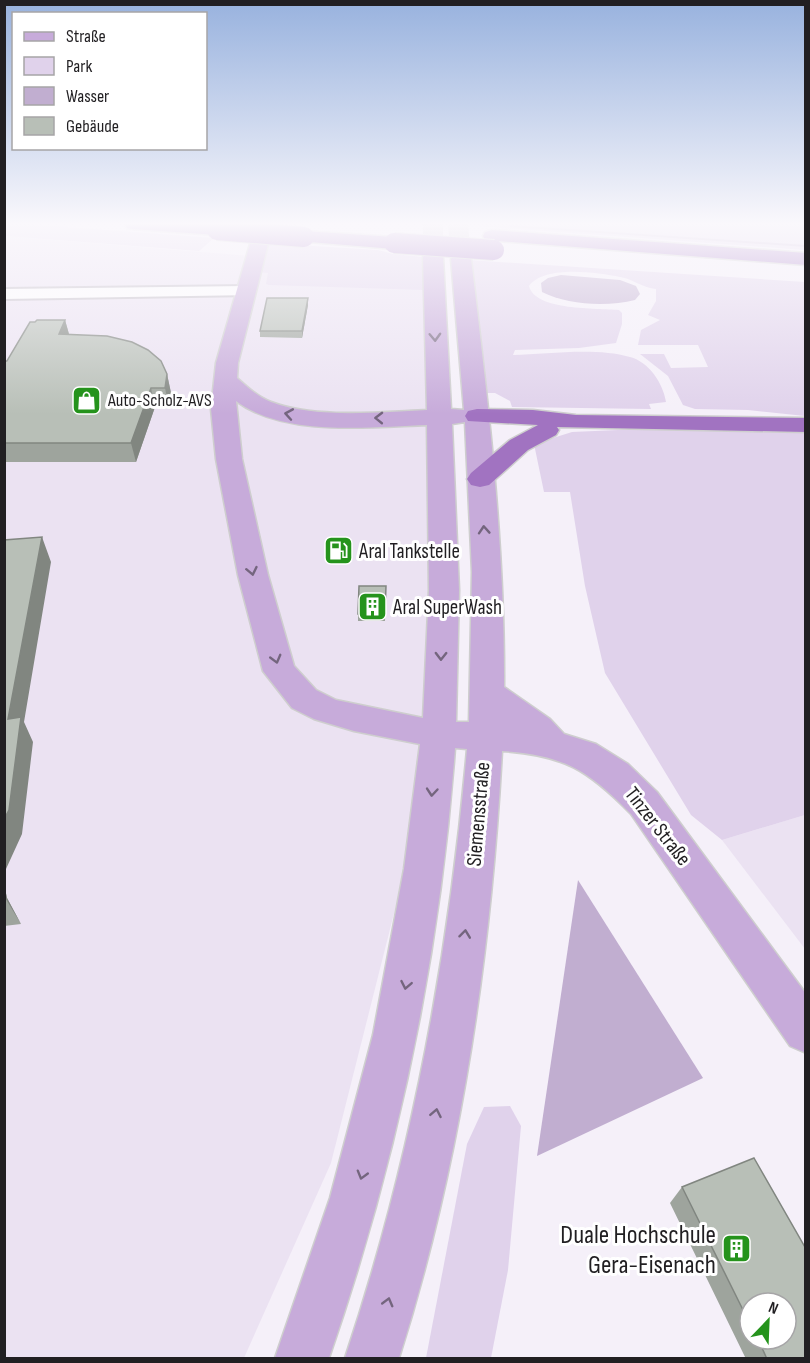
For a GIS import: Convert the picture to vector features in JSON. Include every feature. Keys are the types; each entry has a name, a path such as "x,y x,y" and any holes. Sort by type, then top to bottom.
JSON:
{"highway":[{"path":"477,423 533,417 576,422 806,425"},
{"path":"480,479 519,445 547,430 576,422"},
{"path":"477,423 547,430"}],"main road":[{"path":"247,288 227,363 223,409 229,459 253,575 279,671 289,685 304,699 326,710 354,718 469,721"},
{"name":"Siemensstraße","path":"372,1359 425,1167 452,1033 476,849 469,721 441,699 442,555 433,288"},
{"name":"Siemensstraße","path":"302,1359 331,1279 369,1149 404,994 428,847 469,721 488,617 477,423 464,288"},
{"path":"226,380 260,406 283,413 319,417 438,417 477,423"},
{"path":"227,436 241,419 260,406"},
{"name":"Tinzer Straße","path":"469,721 583,754 600,764 637,795 806,1031"}],"street":[{"path":"4,294 246,291"}],"shaded area":[{"path":"4,288 425,288 431,421 426,713 410,850 331,1163 244,1358 5,1358"},
{"path":"805,815 805,949 722,840"}],"green space":[{"path":"350,288 425,288 425,290"},
{"path":"472,288 530,288 542,300 554,304 619,310 622,313 622,324 616,343 579,348 515,350 513,355 603,352 630,357 643,363 654,374 662,388 666,402 649,404 651,409 512,407 510,401 495,393 485,393"},
{"path":"650,288 805,288 805,416 748,410 695,409 683,405 668,376 640,354 664,354 671,368 708,367 698,345 638,345 641,330 660,320 648,315 656,301 656,289"},
{"path":"641,429 805,432 805,815 722,840 691,815 605,673 585,586 570,492 544,492 534,444 572,432"},
{"path":"510,1106 521,1126 508,1270 491,1358 426,1358 467,1144 484,1107"}],"water":[{"path":"542,288 637,288 640,294 635,300 612,304 587,304 563,300 542,292"},
{"path":"578,880 703,1078 537,1156"}],"building":[{"path":"267,298 308,298 302,331 260,331"},
{"name":"Auto-Scholz-AVS","path":"65,320 59,334 107,336 132,342 148,350 161,361 167,374 165,388 151,388 131,443 4,443 4,362 7,361 30,322"},
{"path":"42,537 8,719 21,717 9,810 4,819 4,540"},
{"name":"Aral SuperWash","path":"359,586 386,586 385,614 358,614"},
{"name":"Duale Hochschule Gera-Eisenach","path":"754,1158 806,1249 806,1359 767,1359 763,1351 798,1351 798,1291 738,1291 738,1300 682,1187"}],"place":[{"name":"Auto-Scholz-AVS","path":"87,400"},
{"name":"Aral Tankstelle","path":"338,551"},
{"name":"Aral SuperWash","path":"372,607"},
{"name":"Duale Hochschule Gera-Eisenach","path":"737,1249"}]}
